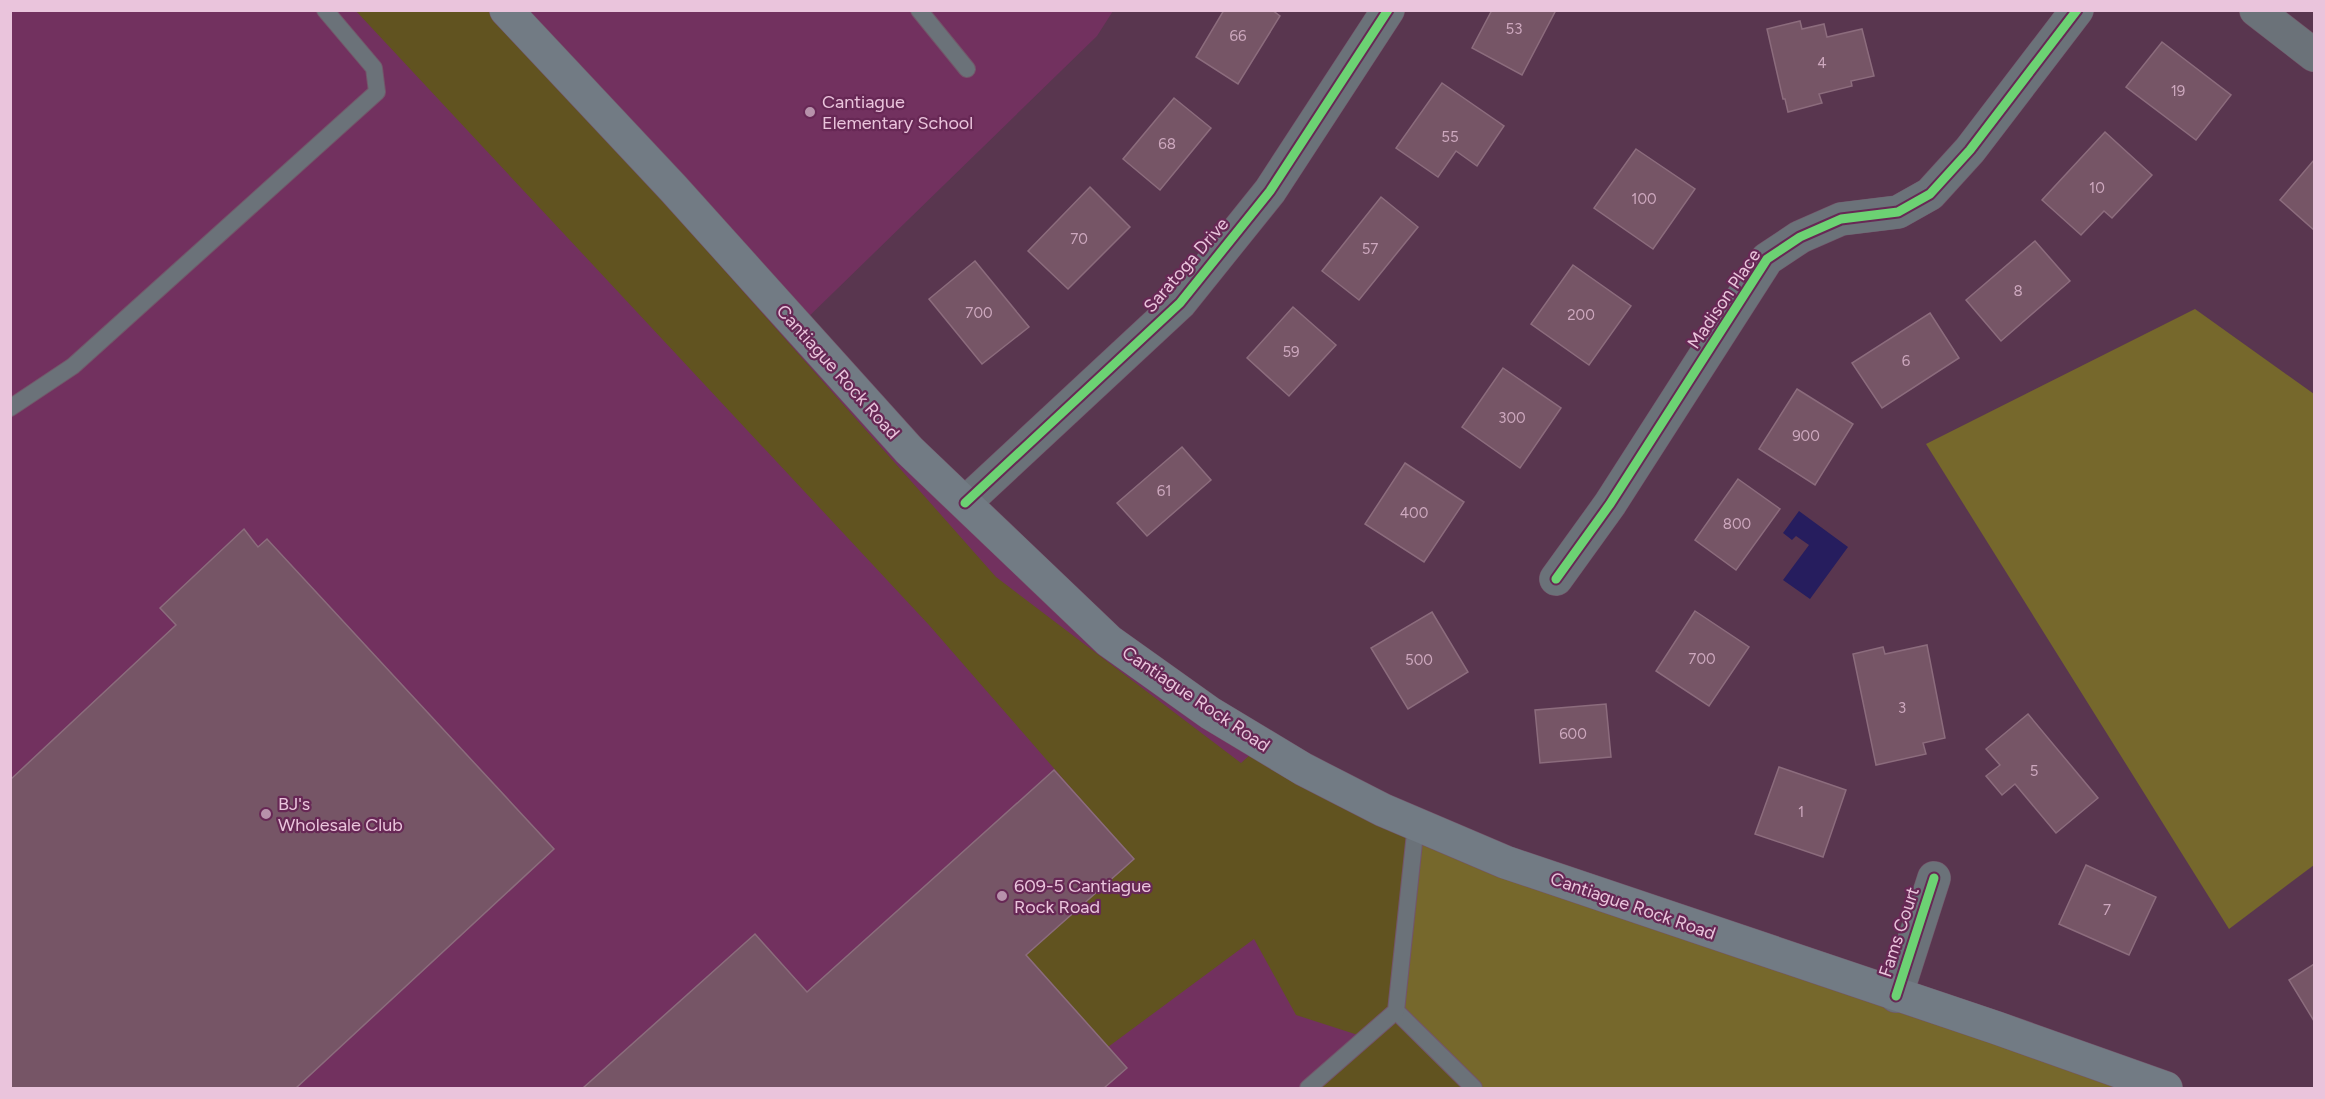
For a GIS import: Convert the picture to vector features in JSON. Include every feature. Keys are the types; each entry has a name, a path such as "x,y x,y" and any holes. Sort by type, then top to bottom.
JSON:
{"main road":[{"name":"Cantiague Rock Road","path":"506,10 673,188 909,450 1015,554 1109,641 1210,713 1303,769 1416,824 1505,862 1896,996 1997,1028 2147,1085"}],"street":[{"name":"Saratoga Drive","path":"965,503 1180,303 1270,191 1388,10"},
{"name":"Madison Place","path":"1556,579 1610,504 1767,259 1800,237 1840,219 1898,212 1930,194 1971,150 2077,10"},
{"path":"2256,10 2314,55"},
{"name":"Fams Court","path":"1896,996 1934,878"}],"lane":[{"path":"10,408 73,366 377,92 374,68 326,10"},
{"path":"919,10 967,69"},
{"path":"1308,1089 1396,1011 1416,824"},
{"path":"1396,1011 1474,1089"}],"shaded area":[{"path":"10,11 1113,11 1097,36 798,327 1109,641 1383,810 2166,1088 11,1088"},
{"path":"356,11 495,11 996,577 1241,763 1262,744 1416,824 1474,1088 1308,1088 1361,1036 1296,1015 1254,939 1108,1047 1026,955 1133,859 929,625"},
{"path":"2195,309 2314,394 2314,865 2229,929 1926,444"},
{"path":"1799,511 1848,547 1810,599 1783,580 1809,545 1796,536 1792,540 1783,533"},
{"path":"1416,824 2136,1088 1474,1088 1396,1011"}],"building":[{"path":"1224,10 1272,10 1280,16 1238,84 1196,57"},
{"path":"1492,10 1556,10 1522,75 1472,48"},
{"path":"1800,21 1802,29 1824,24 1827,37 1862,29 1874,76 1851,81 1852,86 1819,94 1822,103 1788,112 1767,29"},
{"path":"2162,42 2231,95 2196,140 2126,87"},
{"path":"1442,83 1504,126 1477,166 1456,151 1438,177 1396,148"},
{"path":"1174,98 1211,128 1160,190 1123,159"},
{"path":"2105,132 2152,175 2112,218 2104,211 2081,235 2042,200"},
{"path":"1636,149 1695,189 1653,249 1594,208"},
{"path":"2314,160 2314,230 2280,200"},
{"path":"1090,187 1130,227 1068,289 1028,251"},
{"path":"1381,197 1418,227 1359,300 1322,271"},
{"path":"2035,241 2070,281 2001,341 1966,300"},
{"path":"975,261 1029,327 982,364 929,299"},
{"path":"1573,265 1631,306 1589,365 1531,324"},
{"path":"1293,307 1336,345 1289,396 1247,358"},
{"path":"1930,313 1959,358 1882,408 1852,363"},
{"path":"1503,368 1561,408 1520,468 1462,427"},
{"path":"1797,389 1853,424 1815,485 1759,449"},
{"path":"1182,447 1211,480 1147,536 1117,503"},
{"path":"1405,463 1464,502 1424,562 1365,524"},
{"path":"1738,479 1780,509 1736,570 1695,540"},
{"name":"BJ's Wholesale Club","path":"244,529 258,547 267,539 554,849 296,1088 10,1088 10,780 176,625 160,608"},
{"path":"1695,611 1749,647 1709,706 1656,671"},
{"path":"1432,612 1468,672 1408,709 1371,648"},
{"path":"1927,645 1945,738 1923,743 1926,754 1876,765 1853,654 1883,647 1885,654"},
{"path":"1606,704 1611,757 1540,763 1535,710"},
{"path":"2028,714 2098,798 2056,833 2015,784 2002,795 1986,776 2000,765 1986,749"},
{"path":"1779,767 1846,790 1823,857 1755,834"},
{"name":"609-5 Cantiague Rock Road","path":"1054,770 1134,859 1026,955 1127,1068 1104,1088 583,1088 755,934 807,992"},
{"path":"2086,865 2156,897 2129,955 2059,924"},
{"path":"2314,964 2314,1021 2289,980"}],"cycle path":[{"path":"965,503 1180,303 1270,191 1388,10"},
{"path":"1556,579 1610,504 1767,259 1800,237 1841,219 1898,212 1930,194 1970,150 2077,10"},
{"path":"1896,996 1934,878"}],"place":[{"name":"Cantiague Elementary School","path":"810,112"},
{"name":"BJ's Wholesale Club","path":"266,814"},
{"name":"609-5 Cantiague Rock Road","path":"1002,896"}]}
